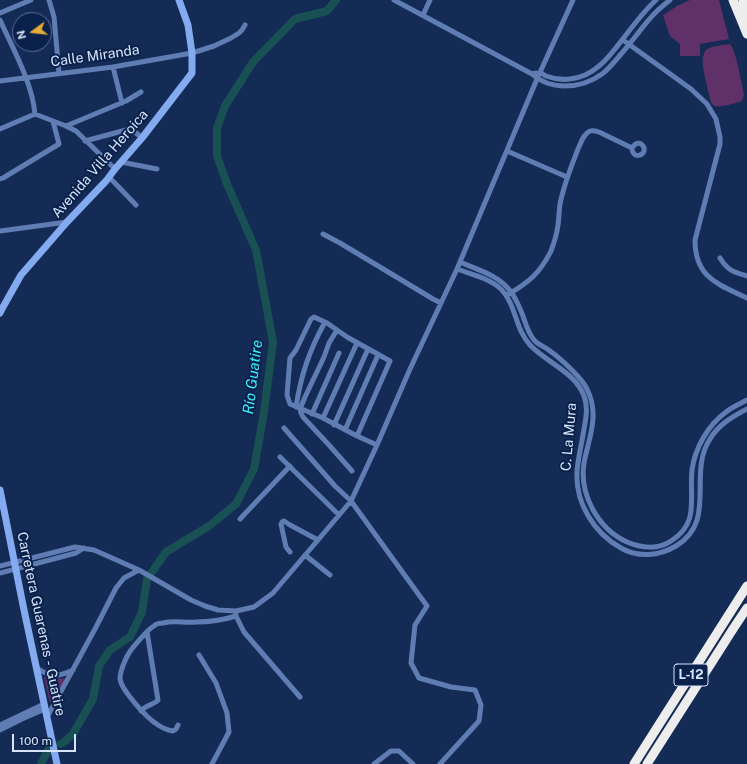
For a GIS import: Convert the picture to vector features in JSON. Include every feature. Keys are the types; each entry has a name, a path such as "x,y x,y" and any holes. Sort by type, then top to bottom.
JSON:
{"highway":[{"path":"733,0 747,34"},
{"path":"743,0 747,18"},
{"name":"L-12","path":"634,764 747,586"},
{"name":"L-12","path":"647,764 747,608"}],"main road":[{"name":"Avenida Villa Heroica","path":"0,313 21,275 109,177 142,138 192,73 192,53 188,25 179,0"},
{"name":"Carretera Guarenas - Guatire","path":"0,490 24,610 57,761"}],"street":[{"path":"0,13 31,0"},
{"path":"49,0 54,17 59,73"},
{"path":"394,0 532,74 537,79 545,83 561,86 579,85 602,74 630,45 655,13 670,0"},
{"path":"423,15 430,0"},
{"path":"178,725 176,729 170,731 152,721 141,711 127,693 121,683 120,674 129,653 147,632 154,626 163,622 215,621 254,607 273,593 351,501 460,262 572,0"},
{"path":"532,74 540,73 563,80 586,75 599,67 606,60 648,7 656,0"},
{"path":"0,20 26,77 34,103 35,114"},
{"name":"Calle Miranda","path":"0,81 113,67 192,53 214,46 239,34 244,25"},
{"path":"623,40 691,89 707,104 716,119 720,144 695,240 695,248 698,263 708,276 718,284 747,298"},
{"path":"113,67 122,103"},
{"path":"66,126 122,103 141,92"},
{"path":"0,129 35,114 76,131 115,169"},
{"path":"0,179 60,144 52,121"},
{"path":"85,141 126,130 132,130 142,138"},
{"path":"506,295 524,284 536,274 541,269 551,251 558,227 563,188 582,140 586,134 593,130 632,148"},
{"path":"507,151 567,177"},
{"path":"121,162 157,169"},
{"path":"109,177 136,205"},
{"path":"0,231 67,222"},
{"path":"323,234 441,303"},
{"path":"720,258 733,272 747,276"},
{"path":"460,262 490,274 504,284 512,292 533,338 568,366 582,380 587,388 593,410 593,422 584,464 585,486 588,498 599,520 622,540 639,546 655,547 671,541 680,534 686,527 692,509 692,470 699,446 717,419 726,411 747,400"},
{"name":"C. La Mura","path":"457,268 492,283 501,290 511,304 528,343 572,379 582,392 587,406 577,471 577,483 581,501 589,518 601,533 611,543 625,551 642,555 658,553 675,547 690,534 699,515 700,472 706,446 721,425 729,418 747,409"},
{"path":"357,436 390,361 314,317 311,319 296,350 290,358 286,396 290,404 323,418 334,425 357,436 377,445"},
{"path":"325,322 315,340 304,369 299,387 298,408 303,417 352,471"},
{"path":"298,408 329,343 337,330"},
{"path":"323,418 357,343"},
{"path":"334,425 368,349"},
{"path":"312,414 338,353"},
{"path":"345,430 378,355"},
{"path":"284,428 335,486 351,501 427,606 415,625 410,663 419,678 451,687 475,690 481,704 479,721 440,764"},
{"path":"280,457 339,515"},
{"path":"240,519 290,466"},
{"path":"290,552 286,546 281,524 284,521 318,540"},
{"path":"0,573 16,565 75,547 84,548 94,550 139,570 191,600 205,606 236,614"},
{"path":"305,555 330,575"},
{"path":"0,566 16,565"},
{"path":"48,720 116,588 124,578 139,570"},
{"path":"236,614 244,632 300,697"},
{"path":"141,711 143,708 158,700 147,632"},
{"path":"199,655 216,683 227,713 229,732 212,764"},
{"path":"37,668 47,674 52,675 63,674 73,670"},
{"path":"0,725 45,707"},
{"path":"0,730 45,707"},
{"path":"374,764 391,751 400,751 413,764"}],"shaded area":[{"path":"690,0 719,0 729,39 700,44 700,56 680,56 680,44 670,36 663,15"},
{"path":"730,44 737,61 744,95 742,101 724,106 715,106 712,104 704,73 703,55 708,49"},
{"path":"44,677 66,679 50,703"}],"waterway":[{"name":"Río Guatire","path":"60,744 73,734 93,699 99,666 110,650 130,637 142,612 147,579 166,552 209,526 236,504 254,469 264,412 273,342 256,250 227,184 217,156 217,128 225,106 253,62 295,19 327,11 336,0"},
{"name":"Río Guatire","path":"41,764 48,750"}]}
